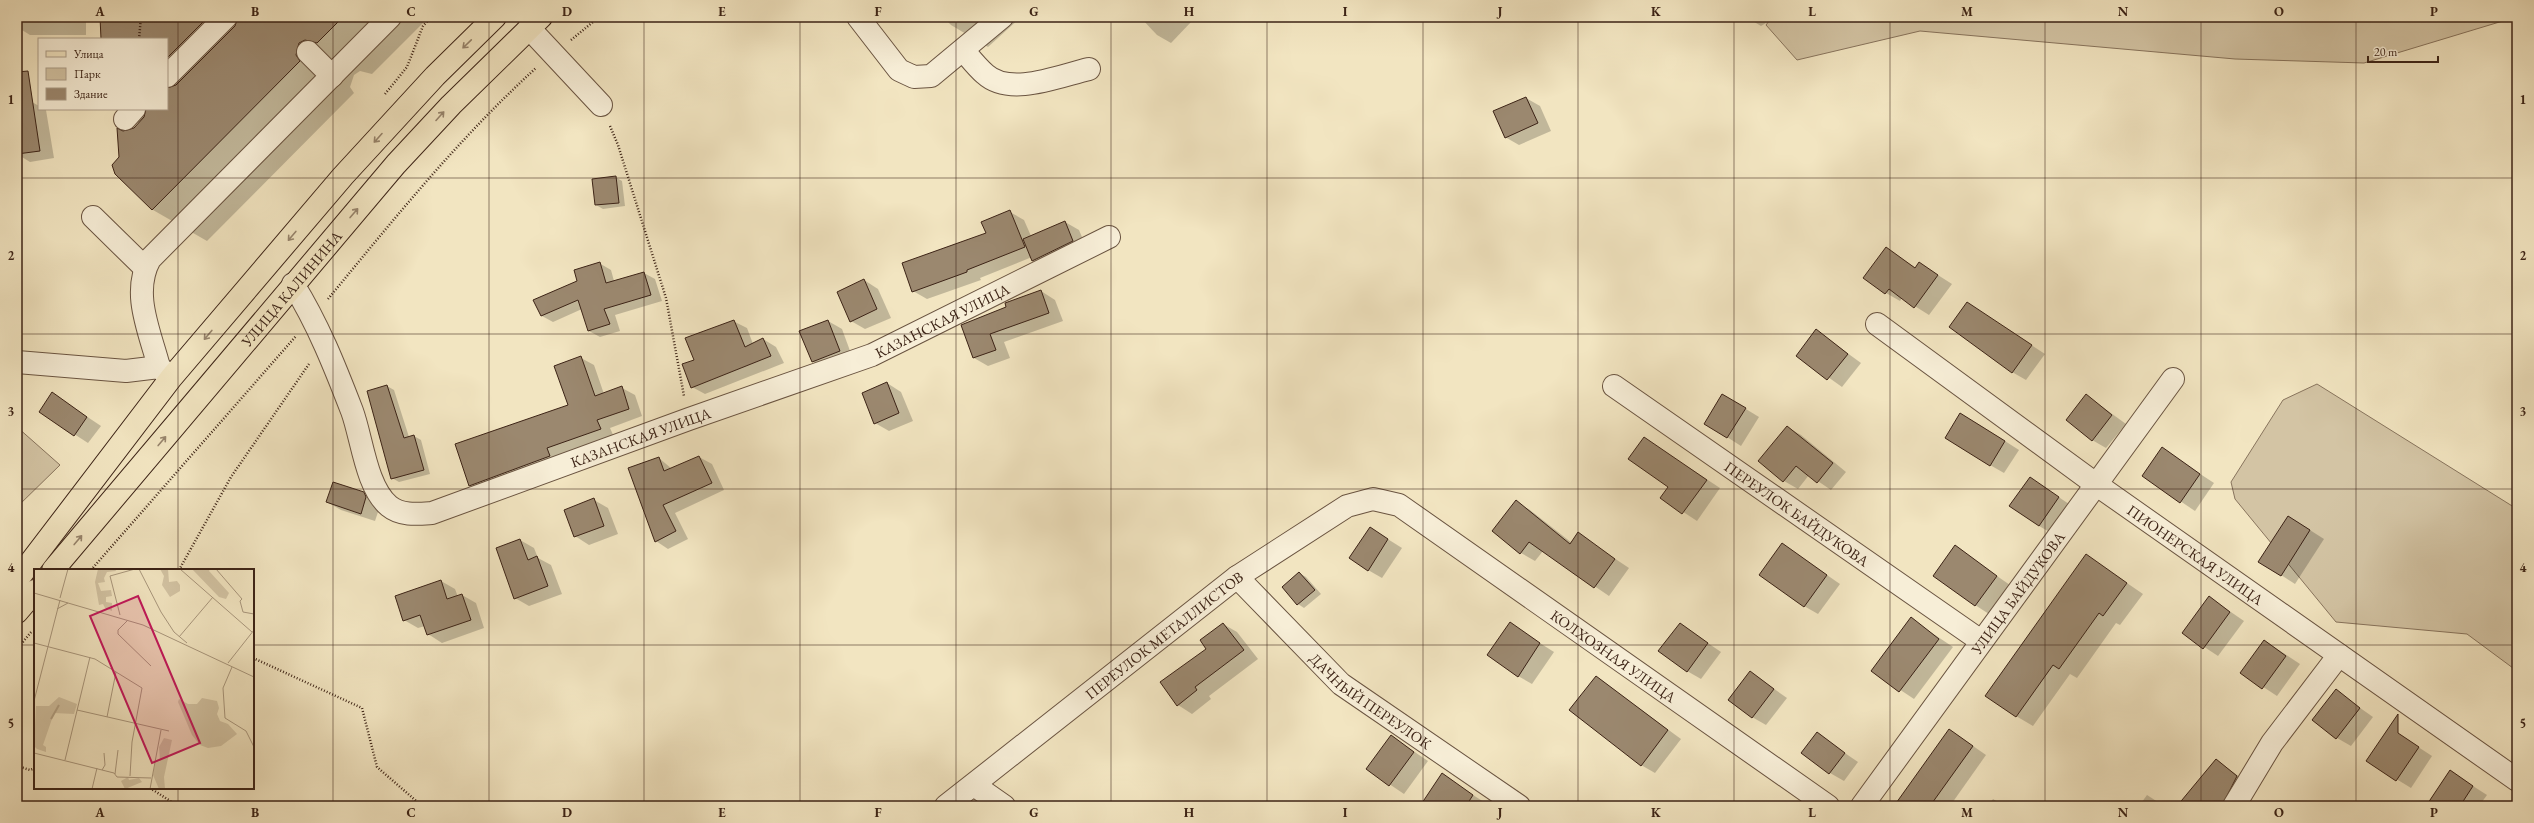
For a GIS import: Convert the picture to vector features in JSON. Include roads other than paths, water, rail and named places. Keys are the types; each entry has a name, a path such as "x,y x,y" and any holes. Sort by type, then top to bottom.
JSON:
{"main road":[{"path":"20,576 165,373 435,76 495,17"},
{"name":"УЛИЦА КАЛИНИНА","path":"54,569 293,284 451,104 535,23"},
{"path":"17,612 34,592"}],"street":[{"path":"168,75 226,17"},
{"path":"17,362 165,373 141,295 142,279 145,268 150,259 390,17"},
{"path":"858,17 899,70 914,78 931,76 964,51 1002,17"},
{"path":"535,23 601,105"},
{"path":"964,51 985,75 998,82 1015,86 1089,69"},
{"path":"308,52 332,76"},
{"path":"93,217 145,268"},
{"name":"КАЗАНСКАЯ УЛИЦА","path":"293,284 314,316 352,412 376,492 389,506 407,514 432,514 689,419 872,355 1109,237"},
{"name":"ПИОНЕРСКАЯ УЛИЦА","path":"1877,324 2096,485 2517,780"},
{"name":"УЛИЦА БАЙДУКОВА","path":"1862,806 2173,379"},
{"name":"ПЕРЕУЛОК БАЙДУКОВА","path":"1614,386 1981,641"},
{"name":"ПЕРЕУЛОК МЕТАЛЛИСТОВ","path":"946,806 1237,577 1347,506 1373,499 1399,505"},
{"name":"КОЛХОЗНАЯ УЛИЦА","path":"1399,505 1828,806"},
{"name":"ДАЧНЫЙ ПЕРЕУЛОК","path":"1237,577 1341,684 1519,806"},
{"path":"2234,806 2272,743 2339,655"},
{"path":"974,785 1004,806"}]}
